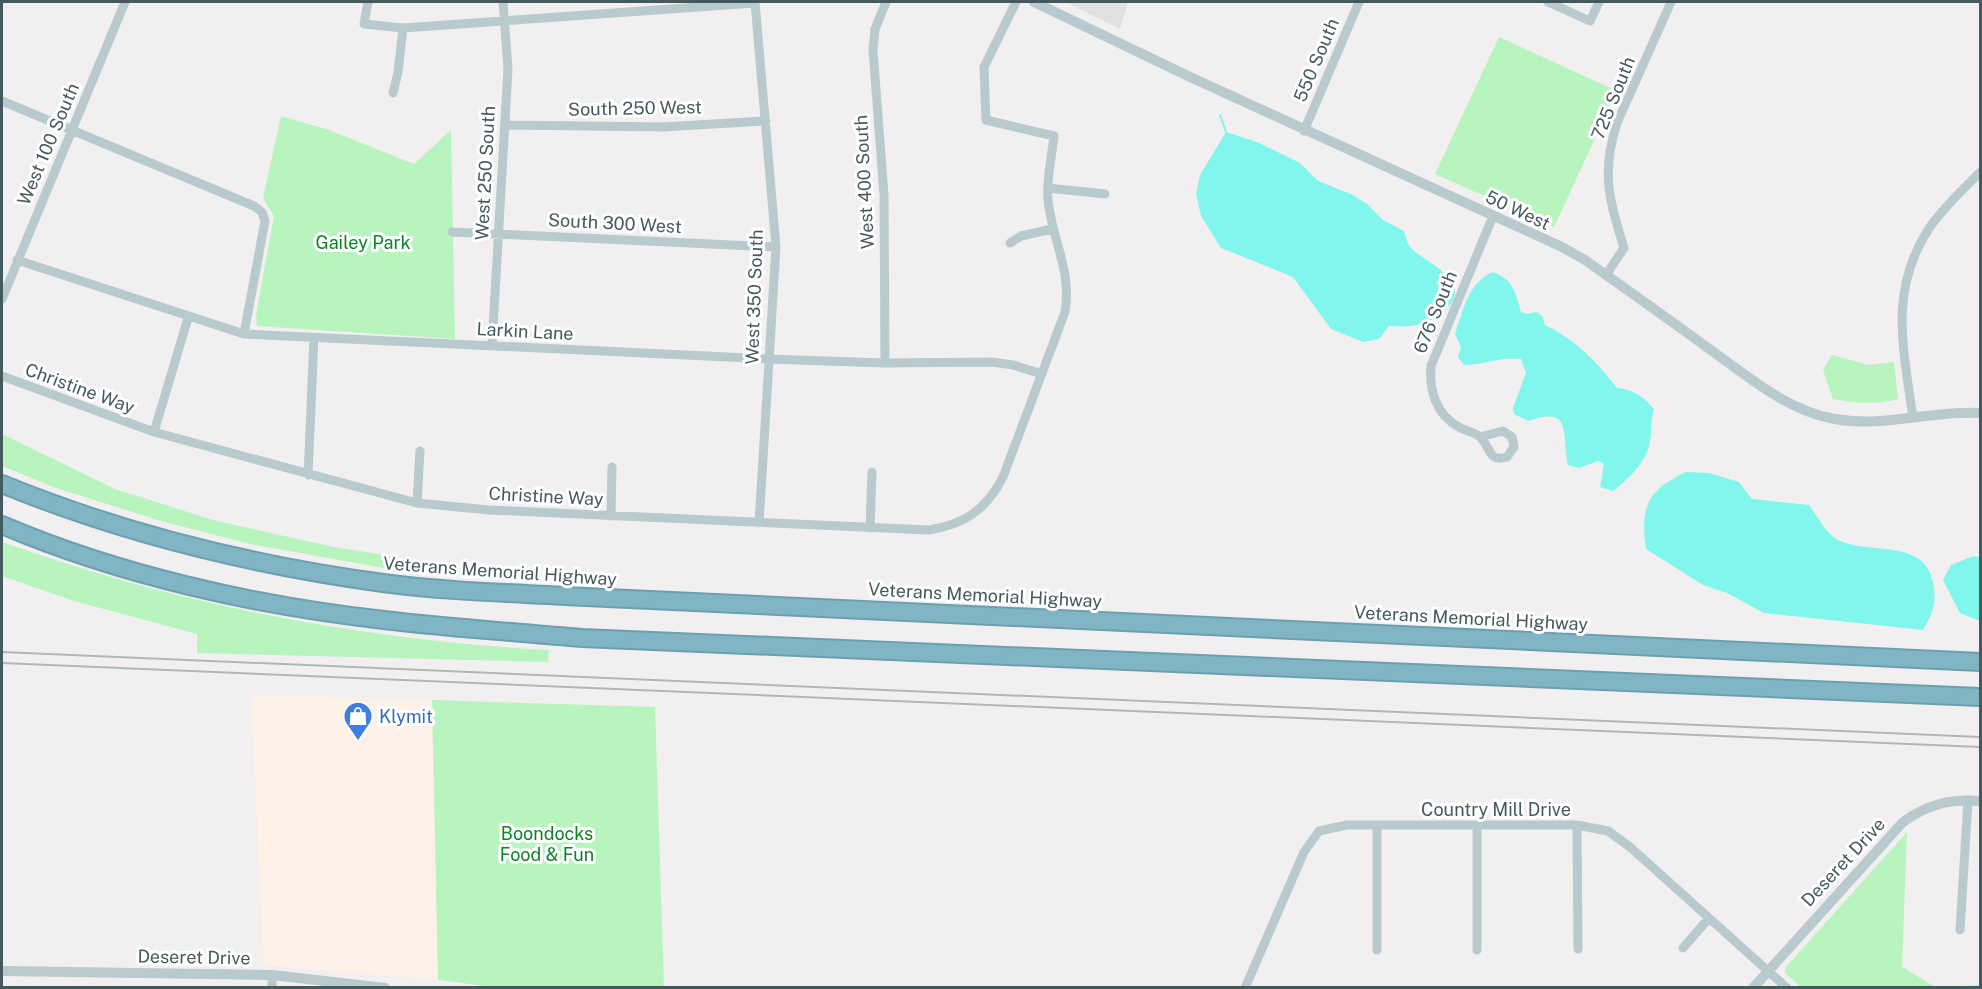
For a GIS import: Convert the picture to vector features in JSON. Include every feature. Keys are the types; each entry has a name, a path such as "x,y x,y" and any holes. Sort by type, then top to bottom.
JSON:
{"highway":[{"path":"2,479 34,497"},
{"name":"Veterans Memorial Highway","path":"2,484 143,535 249,561 385,583 586,597 1980,662"},
{"path":"2,526 32,538 140,572 257,600 383,620 582,638 1980,697"}],"street":[{"name":"West 100 South","path":"2,299 125,2"},
{"path":"368,2 364,24 403,28 755,2"},
{"name":"West 250 South","path":"492,346 508,69 503,2"},
{"name":"West 350 South","path":"755,2 776,247 759,523"},
{"name":"West 400 South","path":"885,2 874,29 873,50 884,195 885,363"},
{"name":"Christine Way","path":"2,376 154,432 417,503 489,510 759,523 928,530 947,527 979,511 993,496 1003,477 1065,312 1068,294 1063,259 1052,229 1048,188 1054,135 986,120 984,67 1016,2"},
{"name":"50 West","path":"1034,2 1304,130 1562,248 1606,275 1763,387 1797,407 1832,419 1863,423 1953,411 1980,413"},
{"name":"550 South","path":"1304,130 1356,2"},
{"path":"1548,2 1590,21 1599,2"},
{"name":"725 South","path":"1606,275 1624,248 1607,182 1610,144 1617,123 1671,2"},
{"path":"393,93 403,28"},
{"path":"2,101 254,206 262,212 266,221 244,334"},
{"name":"South 250 West","path":"505,125 663,127 766,121"},
{"path":"1913,418 1900,329 1906,279 1928,229 1980,172"},
{"path":"1048,188 1105,194"},
{"name":"676 South","path":"1480,437 1455,425 1437,405 1431,389 1431,366 1450,314 1493,216"},
{"path":"1010,243 1021,236 1052,229"},
{"name":"South 300 West","path":"452,232 776,247"},
{"name":"Larkin Lane","path":"17,260 188,318 244,334 769,359 885,363 992,362 1013,365 1042,374"},
{"path":"154,432 188,318"},
{"path":"309,475 314,338"},
{"path":"417,503 420,451"},
{"path":"611,516 612,467"},
{"path":"870,528 872,472"},
{"path":"1960,930 1968,800"},
{"name":"Deseret Drive","path":"1753,987 1903,822 1921,809 1942,801 1980,801"},
{"name":"Country Mill Drive","path":"1245,987 1304,852 1319,831 1347,825 1577,825 1608,831 1787,987"},
{"path":"1377,825 1377,950"},
{"path":"1477,825 1478,950"},
{"path":"1577,825 1578,949"},
{"path":"1683,948 1709,918"},
{"name":"Deseret Drive","path":"2,971 272,975 384,987"},
{"path":"272,975 272,987"}],"shaded area":[{"path":"1065,2 1128,2 1120,29"},
{"path":"251,695 432,700 438,980 264,965"}],"green space":[{"path":"1499,37 1617,91 1554,227 1435,174"},
{"name":"Gailey Park","path":"281,116 329,130 414,164 451,130 455,339 257,326 256,315 274,216 263,198"},
{"path":"1832,355 1868,365 1894,362 1898,399 1865,403 1833,399 1823,370"},
{"path":"2,434 115,489 213,520 329,546 402,558 401,571 250,544 161,521 56,488 2,466"},
{"path":"2,542 136,584 272,616 410,638 549,650 548,662 197,653 197,634 74,601 2,576"},
{"name":"Boondocks Food & Fun","path":"432,700 655,707 664,987 501,988 438,980"},
{"path":"1907,832 1902,967 1935,987 1801,987 1785,973 1785,968"},
{"path":"1980,985 1980,987 1935,987"}],"water":[{"path":"1226,132 1257,142 1300,163 1318,181 1353,195 1367,204 1383,220 1404,231 1411,248 1438,268 1453,284 1455,293 1452,302 1430,321 1411,326 1389,326 1379,339 1363,342 1331,329 1293,277 1221,248 1201,216 1196,194 1200,175"},
{"path":"1493,272 1509,283 1521,312 1527,314 1536,312 1542,316 1545,325 1585,352 1617,388 1638,394 1654,409 1650,442 1645,456 1631,476 1613,491 1600,487 1604,464 1598,461 1579,468 1568,465 1563,426 1559,420 1553,417 1543,417 1528,421 1514,414 1513,408 1526,373 1521,359 1464,365 1458,357 1461,347 1455,334 1464,307 1472,290"},
{"path":"1686,472 1709,473 1739,482 1752,499 1809,505 1826,529 1838,540 1864,547 1907,553 1919,559 1928,568 1935,596 1932,613 1923,630 1764,613 1727,593 1703,585 1646,549 1644,522 1649,502 1662,486"},
{"path":"1973,556 1980,557 1980,621 1960,613 1943,580 1951,565"}],"waterway":[{"path":"1220,115 1226,132"}],"railway":[{"path":"2,652 1980,737"},
{"path":"2,663 1980,747"}],"place":[{"name":"Klymit","path":"358,742"}]}
